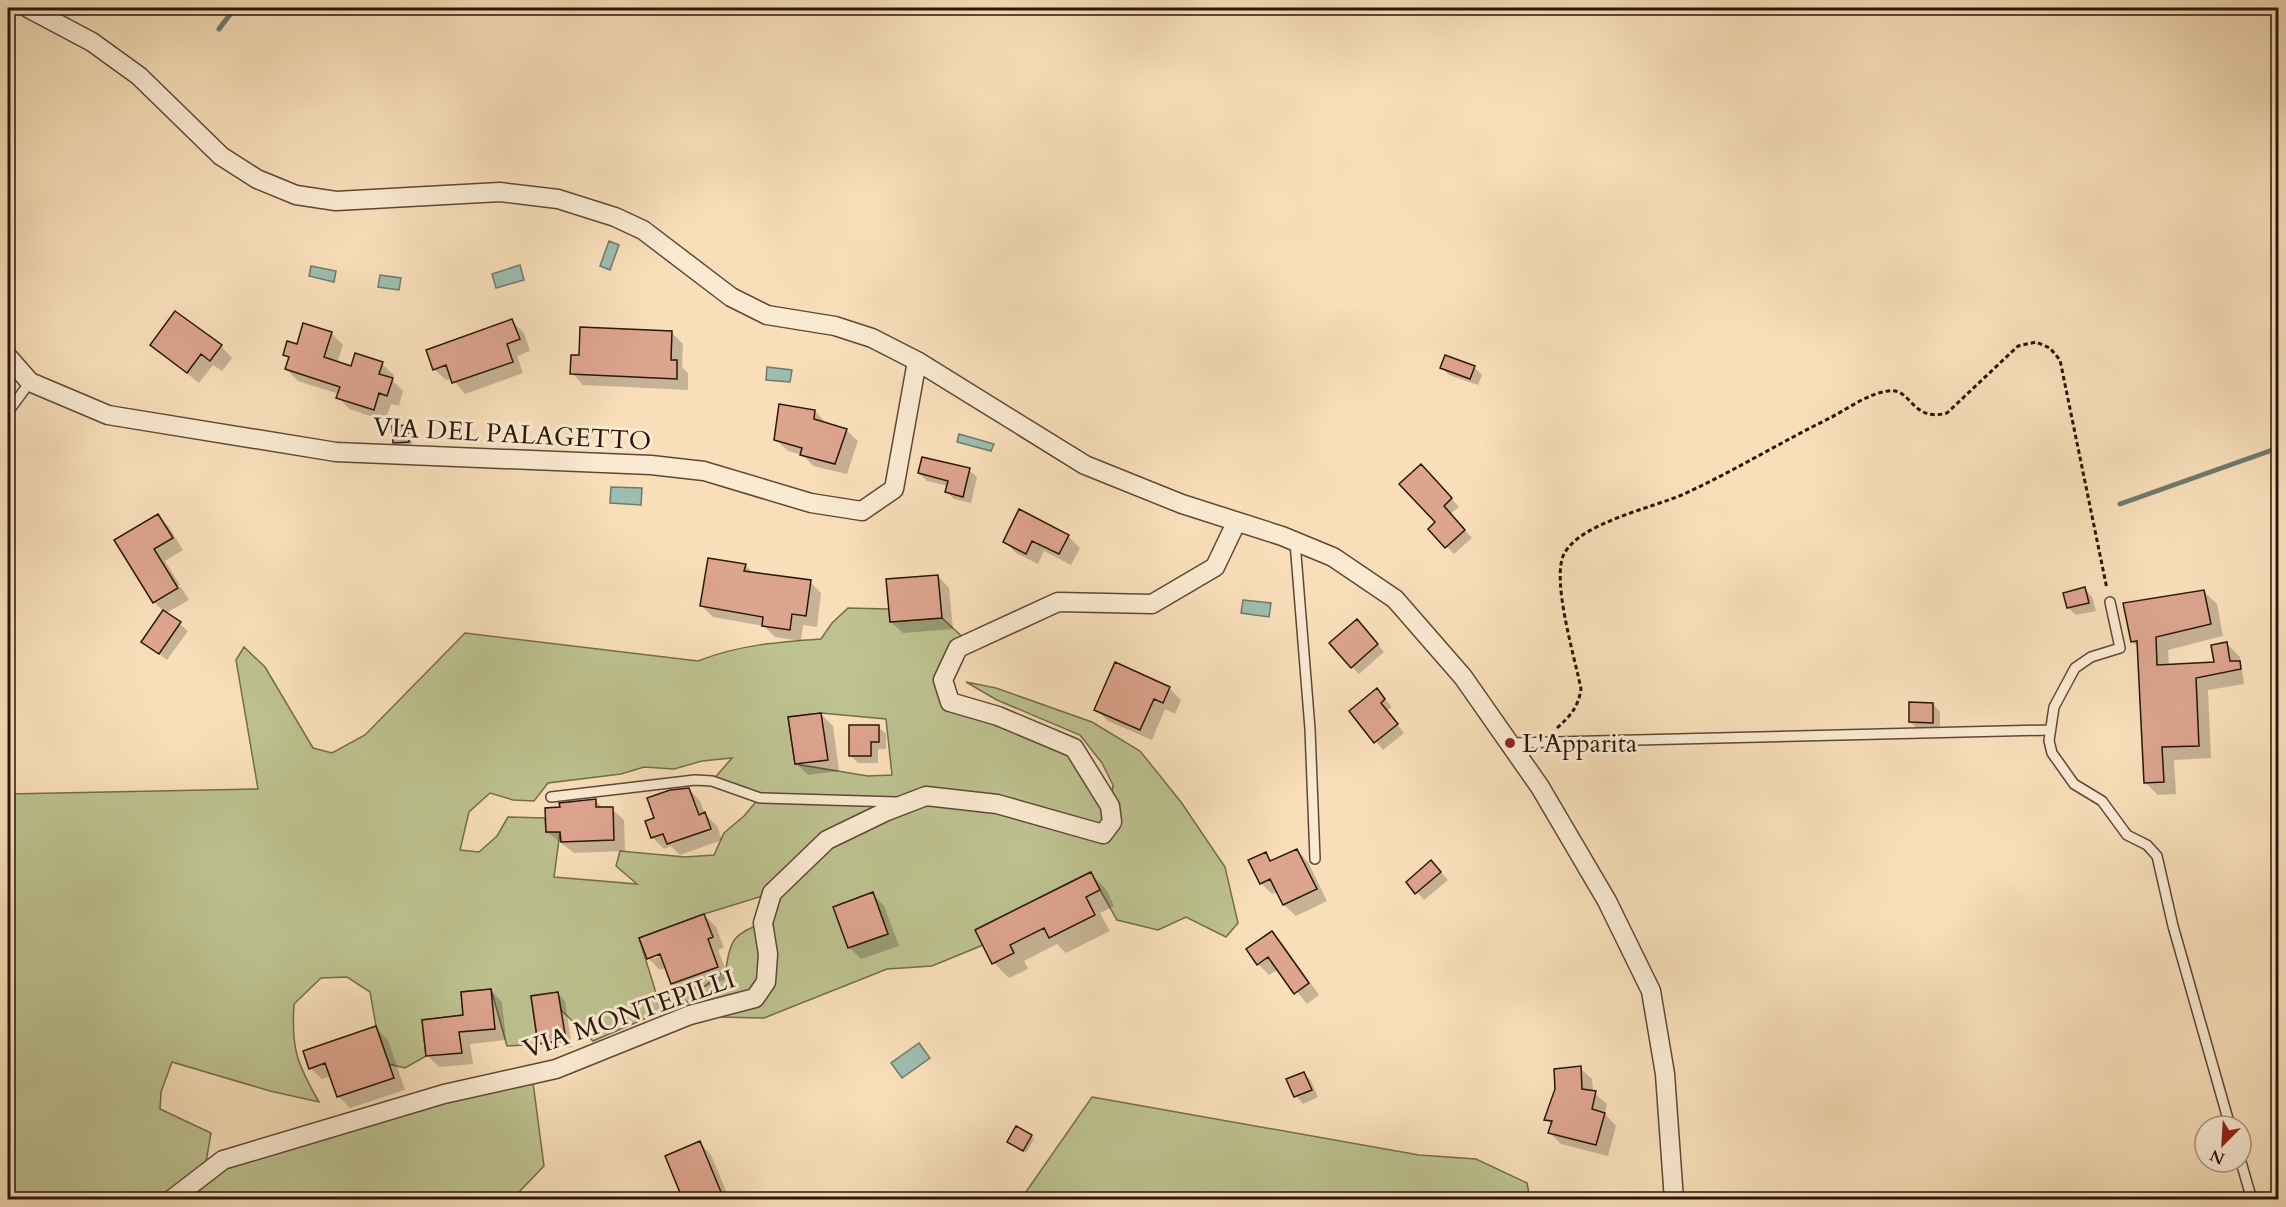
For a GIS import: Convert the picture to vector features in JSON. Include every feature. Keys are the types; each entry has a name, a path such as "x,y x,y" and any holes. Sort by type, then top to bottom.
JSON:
{"street":[{"path":"28,8 92,42 140,76 221,156 256,179 296,195 336,201 500,192 558,199 615,217 643,230 731,297 767,315 835,326 872,338 917,361 1084,465 1236,523 1333,556 1395,599 1463,677 1510,743 1573,839 1651,991 1665,1074 1674,1200"},
{"name":"VIA DEL PALAGETTO","path":"8,357 30,382 108,416 336,452 651,465 704,471 812,502 862,511 894,489 917,361"},
{"name":"VIA MONTEPILLI","path":"171,1200 223,1160 444,1094 556,1069 690,1015 755,998 766,982 768,954 763,923 772,893 827,840 908,803 926,796 997,804 1103,834 1112,822 1110,806 1074,748 998,716 950,702 943,680 958,648 1058,602 1152,604 1215,567 1236,523"}],"lane":[{"path":"8,412 30,382"},
{"path":"1295,542 1310,729 1315,859"},
{"path":"2110,602 2120,648 2091,657 2075,668 2054,707 2049,730 2052,753 2068,777 2079,787 2102,801 2127,835 2147,846 2157,856 2173,926 2227,1114"},
{"path":"1510,743 2049,730"},
{"path":"551,797 695,780 712,781 760,798 908,803"},
{"path":"2244,1174 2252,1200"}],"path":[{"path":"1559,742 1556,727 1572,714 1579,702 1581,689 1559,584 1560,566 1571,544 1586,532 1681,495 1747,464 1803,430 1873,395 1891,390 1902,395 1925,415 1932,417 1947,413 2018,346 2036,342 2050,348 2060,360 2110,602"}],"green space":[{"path":"848,608 889,609 890,622 942,618 969,643 943,679 950,702 1074,748 1110,805 1113,785 1102,763 1080,735 997,700 966,682 996,688 1092,722 1140,751 1181,802 1225,867 1238,923 1226,937 1186,917 1158,930 1117,920 1090,872 976,929 983,945 932,966 887,969 764,1018 715,1017 686,1001 593,1041 561,1010 558,992 531,996 538,1044 507,1046 491,989 461,992 463,1015 422,1020 426,1056 405,1068 389,1064 376,1026 370,992 347,977 321,978 294,1004 293,1019 297,1055 305,1077 319,1102 270,1091 172,1062 161,1092 160,1109 211,1133 204,1174 532,1075 544,1166 518,1193 501,1200 8,1199 8,794 258,789 236,660 244,647 265,667 313,748 332,753 365,735 465,633 698,661 743,648 821,639 832,623","holes":["821,713 886,719 892,775 868,776 795,764 788,717","732,758 712,781 759,798 744,816 724,833 714,855 685,857 620,851 616,866 637,884 554,877 560,832 546,832 545,818 508,817 497,836 479,852 460,850 469,812 490,793 513,800 534,801 548,783 621,774 644,767 674,769 702,761","772,893 763,923 740,934 732,944 726,969 705,986 656,993 639,938 704,914"]},
{"path":"1092,1097 1419,1155 1476,1159 1527,1183 1530,1199 1021,1199"}],"shaded area":[{"path":"609,241 619,245 610,270 600,266"},
{"path":"520,265 524,280 496,288 492,274"},
{"path":"311,266 336,271 334,282 309,276"},
{"path":"380,275 401,278 399,290 378,287"},
{"path":"767,367 792,370 790,382 766,380"},
{"path":"959,434 994,444 991,451 957,442"},
{"path":"611,487 642,488 641,505 610,503"},
{"path":"1243,600 1271,603 1269,617 1241,613"},
{"path":"919,1043 930,1058 902,1078 891,1063"}],"building":[{"path":"175,311 222,345 210,361 201,354 187,373 150,345"},
{"path":"512,319 520,339 507,344 513,362 452,383 446,365 433,370 426,350"},
{"path":"303,323 332,332 324,357 351,366 355,353 383,362 379,374 393,378 387,396 379,393 374,410 336,398 340,387 285,369 289,357 283,355 287,341 297,344"},
{"path":"580,327 672,331 671,360 677,360 677,379 570,374 571,355 579,355"},
{"path":"1445,355 1475,366 1470,379 1440,368"},
{"path":"779,404 815,410 814,419 847,429 835,464 800,455 802,448 774,440"},
{"path":"408,425 409,442 393,443 392,426"},
{"path":"922,457 970,468 963,497 945,492 948,481 918,473"},
{"path":"1421,464 1452,498 1444,506 1465,530 1445,548 1428,529 1435,522 1399,484"},
{"path":"1019,509 1069,535 1059,554 1032,541 1026,554 1003,542"},
{"path":"158,514 173,538 154,549 178,588 153,603 114,540"},
{"path":"708,558 746,564 744,571 811,580 806,616 792,614 790,630 762,626 763,617 700,606"},
{"path":"938,575 942,618 890,622 886,579"},
{"path":"2085,587 2089,603 2067,608 2063,593"},
{"path":"2204,590 2211,624 2156,637 2157,665 2214,662 2211,645 2227,642 2230,661 2240,661 2241,669 2196,678 2199,746 2162,747 2164,782 2144,783 2137,641 2131,642 2123,603"},
{"path":"163,610 181,622 159,654 141,642"},
{"path":"1357,619 1378,644 1351,668 1329,643"},
{"path":"1115,662 1170,687 1163,703 1154,699 1140,730 1094,710"},
{"path":"1377,688 1385,699 1381,703 1398,724 1374,743 1349,711"},
{"path":"1909,702 1933,703 1933,723 1909,722"},
{"path":"821,713 828,760 795,764 788,717"},
{"path":"849,725 879,725 879,742 871,742 871,756 849,756"},
{"path":"689,788 699,815 705,812 711,829 667,844 663,834 651,838 645,821 654,818 647,798 670,790"},
{"path":"596,799 596,807 613,807 614,840 561,842 560,832 546,832 545,808 560,807 559,803"},
{"path":"1297,849 1317,889 1283,905 1270,879 1260,884 1248,860 1266,852 1270,861"},
{"path":"1431,860 1441,872 1415,894 1406,882"},
{"path":"1091,872 1100,890 1086,897 1095,915 1049,938 1044,928 1010,945 1014,953 992,964 975,930"},
{"path":"873,892 888,934 848,948 833,907"},
{"path":"704,914 713,937 708,939 718,967 671,984 660,954 647,959 639,938"},
{"path":"1272,931 1309,983 1294,994 1268,957 1257,965 1246,949"},
{"path":"491,989 495,1029 459,1032 462,1053 426,1056 422,1020 463,1015 461,992"},
{"path":"558,992 566,1040 538,1044 531,996"},
{"path":"376,1026 394,1078 337,1097 325,1063 309,1069 303,1051"},
{"path":"1581,1066 1582,1089 1596,1091 1592,1109 1605,1113 1596,1145 1548,1133 1552,1121 1544,1120 1555,1089 1554,1069"},
{"path":"1304,1072 1312,1090 1294,1097 1286,1079"},
{"path":"1016,1126 1032,1135 1023,1151 1007,1142"},
{"path":"700,1141 721,1192 703,1200 683,1200 665,1156"}],"waterway":[{"path":"219,29 235,8"},
{"path":"2120,504 2278,448"}],"place":[{"name":"L'Apparita","path":"1510,743"}]}
